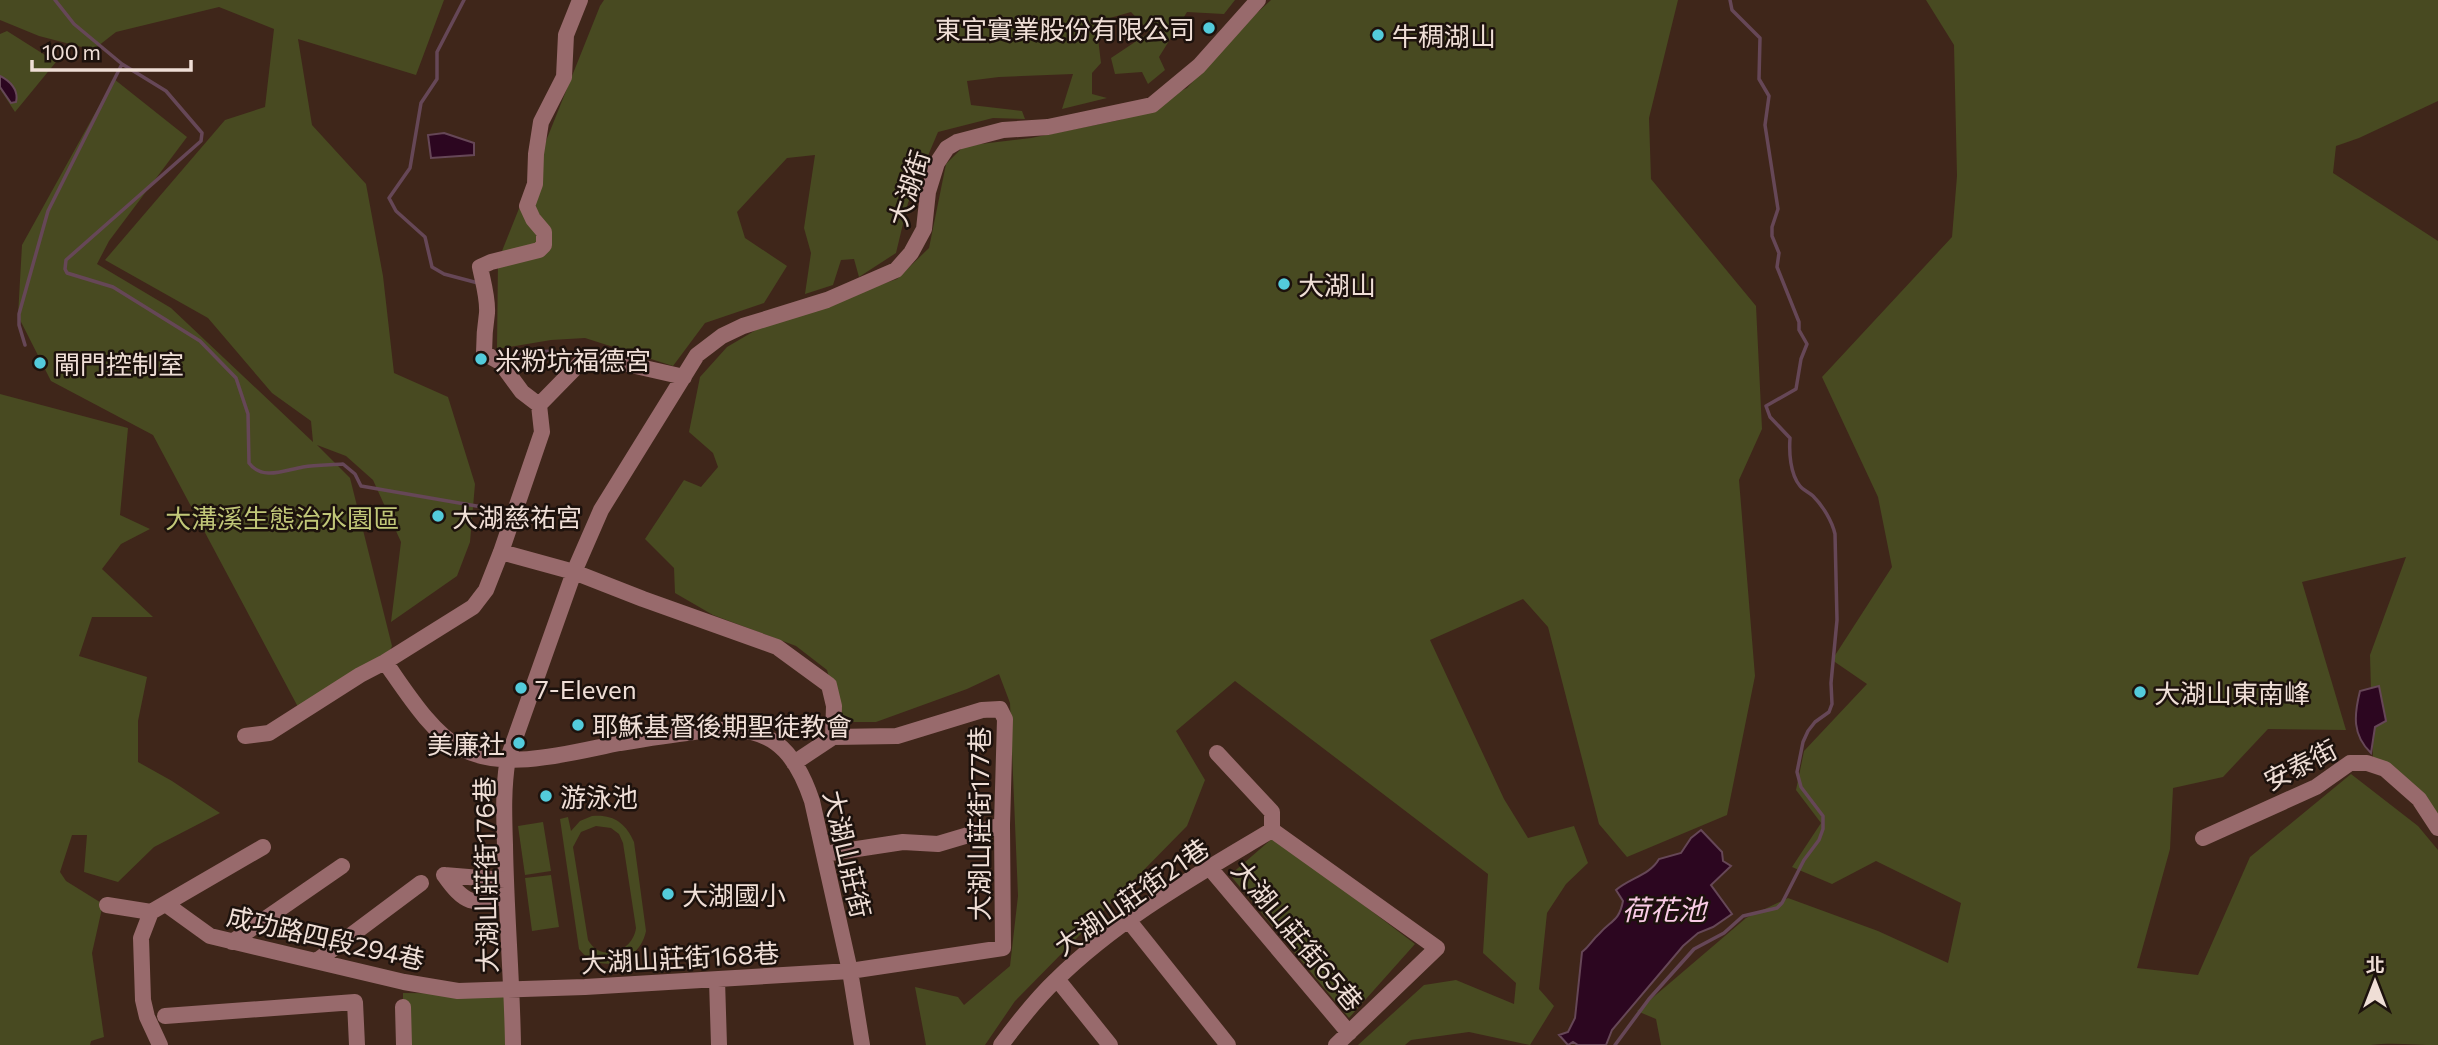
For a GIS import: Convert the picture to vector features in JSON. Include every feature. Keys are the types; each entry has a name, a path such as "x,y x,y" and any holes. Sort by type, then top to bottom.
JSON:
{"street":[{"path":"245,736 269,733 474,607 485,590 501,552 542,432 539,405 522,392 500,362 484,353 486,292 480,267 539,250 544,245 544,232 527,206 536,184 536,154 541,122 564,77 566,36 580,0"},
{"name":"大湖街","path":"574,572 601,510 697,355 722,336 743,326 827,300 896,270 911,253 924,229 928,192 937,163 947,148 957,142 1003,130 1048,127 1152,105 1199,66 1258,0"},
{"path":"539,405 585,358 596,356 684,377"},
{"path":"501,552 574,572 777,647 829,685 834,706 833,737 794,763"},
{"name":"大湖山莊街176巷","path":"513,1045 504,784 508,758 574,572"},
{"name":"大湖山莊街","path":"385,662 406,692 446,739 476,753 508,758 548,757 719,729 740,729 776,743 794,763 805,781 812,801 850,971 862,1045"},
{"name":"大湖山莊街177巷","path":"833,737 897,736 982,710 1000,709 1005,719 1003,948"},
{"path":"1217,753 1272,812 1272,830 1437,948 1336,1045"},
{"name":"安泰街","path":"2203,838 2316,787 2350,763 2367,763 2385,769 2419,799 2438,828"},
{"path":"824,854 903,842 938,844 1002,825"},
{"name":"大湖山莊街21巷","path":"1000,1045 1028,1009 1089,950 1172,889 1272,830"},
{"path":"107,905 151,912 263,847"},
{"path":"232,942 342,866"},
{"name":"大湖山莊街65巷","path":"1209,867 1349,1034"},
{"path":"444,875 506,887 489,902 471,902 456,892 444,875"},
{"path":"318,960 421,883"},
{"name":"成功路四段294巷","path":"167,905 211,936 232,942 404,982 458,990 513,990"},
{"path":"151,912 141,938 144,1000 147,1017 160,1045"},
{"path":"1129,921 1228,1045"},
{"name":"大湖山莊街168巷","path":"513,990 850,971 1003,948"},
{"path":"1057,979 1110,1045"},
{"path":"717,980 719,1045"},
{"path":"165,1016 355,1002 357,1045"},
{"path":"404,1007 404,1045"}],"green space":[{"name":"大溝溪生態治水園區","path":"0,0 444,0 416,75 298,39 312,125 366,184 383,276 394,373 448,397 475,484 470,542 457,576 391,622 401,542 373,480 346,456 317,445 350,478 392,646 385,662 298,707 153,435 51,381 18,316 22,245 114,79 187,137 109,241 97,264 171,308 313,442 311,421 272,393 208,318 105,260 225,120 265,107 274,29 219,7 116,32 93,50 39,36 0,20"},
{"path":"604,0 1235,0 1224,14 1187,12 1159,57 1165,70 1148,84 1142,72 1115,74 1111,58 1150,32 1131,12 1096,22 1101,63 1092,73 1092,94 1107,98 1062,109 1073,74 967,81 971,105 1022,111 1025,119 993,118 938,132 908,203 896,253 859,277 854,259 841,260 833,285 805,294 811,253 804,228 815,155 787,158 737,212 745,238 787,266 764,303 705,323 673,366 585,338 551,340 497,349 498,261"},
{"path":"1271,0 1678,0 1649,118 1651,179 1756,306 1762,429 1739,480 1755,676 1727,815 1627,857 1599,824 1548,627 1523,599 1430,640 1504,799 1528,838 1574,826 1588,863 1566,884 1547,913 1539,989 1554,1006 1530,1045 1469,1032 1411,1040 1405,1045 1358,1045 1424,985 1456,980 1514,1004 1516,983 1483,953 1488,874 1235,681 1176,731 1205,780 1187,826 1015,1001 985,1045 926,1045 915,987 958,997 964,1005 1010,966 1018,896 1010,703 999,674 967,689 876,722 842,722 827,670 796,646 713,615 675,593 674,568 645,539 684,480 701,487 718,467 713,453 689,432 700,377 727,347 766,324 897,279 929,248 946,164 964,146 1031,138 1120,120 1187,88 1247,22"},
{"path":"1926,0 2438,0 2438,101 2336,146 2333,173 2438,241 2438,814 2373,761 2370,655 2406,557 2302,582 2346,730 2268,729 2223,777 2173,788 2170,849 2137,968 2198,975 2250,857 2351,774 2418,826 2438,850 2438,1045 1661,1045 1656,1019 1637,1011 1746,918 1788,898 1878,931 1948,963 1961,903 1876,861 1832,884 1792,867 1821,823 1796,790 1804,751 1867,684 1832,660 1892,567 1878,497 1822,377 1952,237 1957,176 1954,45"},
{"path":"7,31 56,62 15,112 0,89 0,34"},
{"path":"0,394 128,428 120,515 150,529 121,544 102,569 153,617 92,617 79,656 147,677 138,721 138,762 220,813 154,847 118,882 84,872 87,835 72,835 60,872 66,881 103,904 92,953 104,1037 91,1041 90,1045 0,1045"},
{"path":"592,816 612,818 623,825 634,842 646,931 636,951 618,962 597,962 579,949 560,819 568,817 571,831 580,821","holes":["596,826 611,828 619,834 623,843 636,928 629,943 616,952 608,953 594,947 588,940 573,847 581,832"]},
{"path":"543,822 551,871 525,875 518,826"},
{"path":"1274,837 1415,944 1349,1018 1230,875"},
{"path":"551,875 559,927 532,931 525,878"},
{"path":"403,993 506,994 507,1045 403,1045"}],"water":[{"path":"0,76 13,86 16,102 11,103 0,87"},
{"path":"444,133 474,143 474,155 431,158 428,135"},
{"path":"2379,686 2386,721 2375,727 2371,753 2360,739 2356,724 2357,708 2360,691"},
{"name":"荷花池","path":"1701,830 1722,852 1723,861 1731,866 1711,885 1732,914 1698,933 1683,946 1612,1030 1606,1045 1578,1045 1573,1042 1568,1045 1559,1035 1568,1032 1575,1018 1582,952 1619,913 1623,901 1616,890 1645,873 1659,859 1681,853 1691,838"}],"waterway":[{"path":"55,0 74,24 122,64 166,91 202,133 201,141 66,260 67,273 113,287 200,341 236,378 248,414 249,463 260,472 274,473 308,466 343,464 355,474 361,486 488,508 509,517"},
{"path":"464,0 437,52 437,79 421,103 410,168 389,198 396,211 425,237 432,267 444,274 478,283"},
{"path":"1615,1045 1649,999 1694,949 1724,933 1743,916 1777,908 1782,903 1823,829 1823,816 1801,787 1797,772 1808,731 1829,712 1832,704 1831,683 1837,620 1835,534 1820,504 1797,481 1791,463 1790,438 1770,417 1766,406 1796,389 1801,359 1807,344 1799,330 1799,322 1777,267 1779,253 1772,236 1778,209 1765,125 1769,96 1759,79 1760,38 1732,10 1730,0"},
{"path":"25,345 19,314 48,211 122,64"},
{"path":"508,357 554,351 569,366"}],"place":[{"name":"東宜實業股份有限公司","path":"1209,28"},
{"name":"牛稠湖山","path":"1378,35"},
{"name":"大湖山","path":"1284,284"},
{"name":"米粉坑福德宮","path":"481,359"},
{"name":"閘門控制室","path":"40,363"},
{"name":"大湖慈祐宮","path":"438,516"},
{"name":"7-Eleven","path":"521,688"},
{"name":"大湖山東南峰","path":"2140,692"},
{"name":"耶穌基督後期聖徒教會","path":"578,725"},
{"name":"美廉社","path":"519,743"},
{"name":"游泳池","path":"546,796"},
{"name":"大湖國小","path":"668,894"}]}
